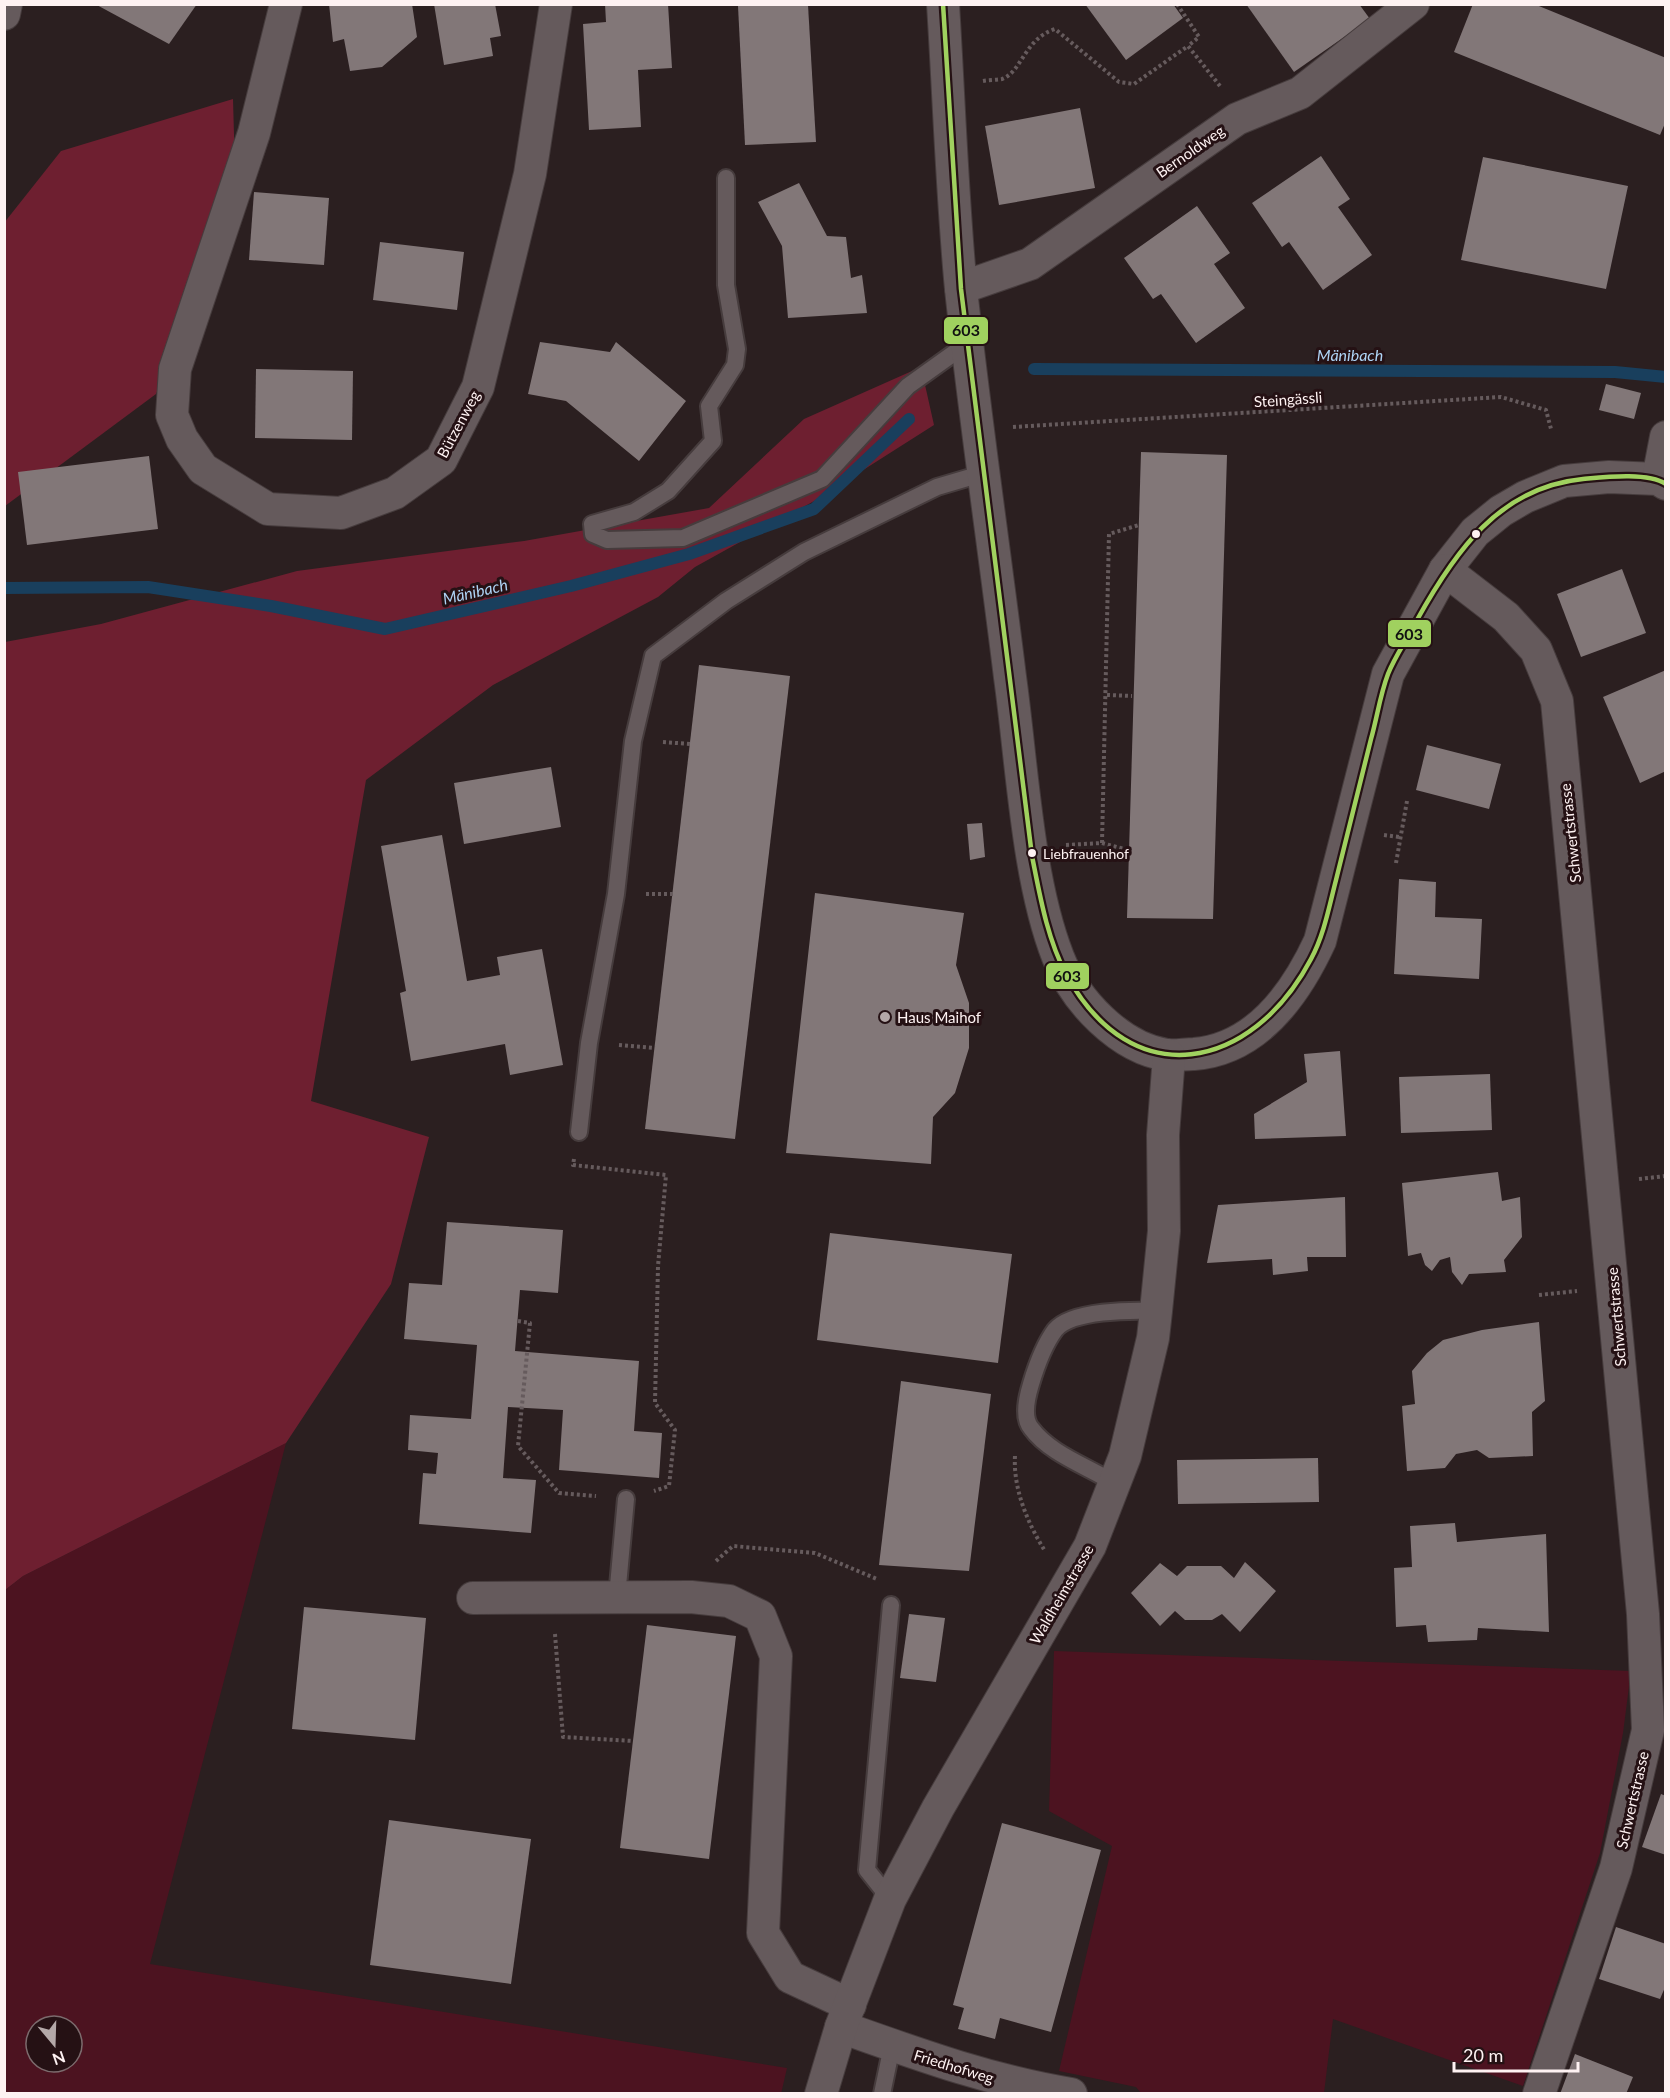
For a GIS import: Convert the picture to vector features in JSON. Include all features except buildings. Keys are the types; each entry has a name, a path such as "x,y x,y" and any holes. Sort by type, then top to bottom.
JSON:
{"street":[{"path":"4,14 6,4"},
{"name":"Bützenweg","path":"286,4 254,134 176,369 172,415 182,439 203,469 268,510 341,513 395,493 441,460 478,387 530,174 556,4"},
{"path":"943,4 961,288 976,432 1033,853 1058,958 1073,984 1112,1029 1134,1045 1168,1056 1209,1053 1246,1037 1274,1015 1305,974 1320,941 1388,674 1445,570 1474,532 1501,511 1525,497 1564,481 1610,477 1662,481 1665,437"},
{"name":"Bernoldweg","path":"961,288 1030,264 1237,119 1300,93 1413,4"},
{"name":"Schwertstrasse","path":"1445,570 1506,617 1536,650 1557,701 1644,1614 1648,1730 1616,1868 1539,2094"},
{"name":"Waldheimstrasse","path":"821,2094 846,2016 890,1899 938,1808 1090,1546 1114,1483 1130,1434 1153,1338 1164,1231 1163,1135 1168,1056"},
{"name":"Friedhofweg","path":"473,1598 691,1597 729,1601 760,1616 776,1656 763,1933 789,1977 892,2046 938,2062 1023,2086 1071,2094"}],"lane":[{"path":"726,178 726,285 737,349 735,365 709,406 713,441 668,491 634,512 592,524 593,534 607,540 683,538 822,479 908,386 969,349"},
{"path":"579,1132 589,1043 616,894 633,741 653,656 726,601 804,552 937,488 981,474"},
{"path":"1114,1483 1049,1447 1029,1426 1026,1401 1035,1369 1056,1329 1088,1314 1128,1310 1156,1311"},
{"path":"617,1597 626,1499"},
{"path":"890,1899 867,1870 891,1605"},
{"path":"882,2094 892,2046"}],"path":[{"path":"976,82 1004,78 1019,64 1030,44 1045,32 1055,29 1119,82 1134,84 1199,37 1177,4"},
{"path":"1188,46 1221,88"},
{"name":"Steingässli","path":"1009,428 1501,397 1546,410 1551,429"},
{"path":"1102,843 1109,534 1139,525"},
{"path":"1107,695 1132,696"},
{"path":"1396,863 1407,801"},
{"path":"1066,845 1102,843 1128,850"},
{"path":"518,1321 531,1323 518,1446 559,1494 626,1499 669,1486 675,1430 655,1403 658,1266 666,1175 600,1167"},
{"path":"1029,1426 1016,1446 1015,1467 1022,1503 1047,1554"},
{"path":"733,1546 815,1553 858,1569 878,1579 891,1605"},
{"path":"552,1598 563,1737 633,1741"}],"shaded area":[{"path":"233,99 236,207 156,394 5,506 4,223 61,151"},
{"path":"921,367 934,425 816,500 695,567 658,597 493,685 366,780 311,1101 429,1137 391,1284 286,1443 23,1576 5,1590 5,642 101,624 297,571 524,541 709,508 804,419"},
{"path":"286,1443 150,1964 787,2068 781,2094 5,2094 5,1590 23,1576"},
{"path":"1054,1651 1631,1671 1623,1733 1600,1853 1523,2086 1333,2019 1324,2093 1141,2093 1136,2087 1059,2071 1112,1846 1049,1811"}],"waterway":[{"name":"Mänibach","path":"1034,369 1615,372 1666,377"},
{"name":"Mänibach","path":"4,588 148,587 271,606 385,629 571,586 689,554 814,509 909,419"}],"transit line":[{"name":"603","path":"943,4 961,289 1032,856 1049,931 1066,974 1093,1013 1124,1039 1157,1052 1191,1054 1225,1045 1257,1026 1286,997 1311,959 1323,931 1388,674 1431,595 1482,527 1503,509 1527,495 1553,485 1583,479 1626,476 1648,478 1666,484"}],"place":[{"name":"Liebfrauenhof","path":"1032,853"},
{"name":"Haus Maihof","path":"885,1017"}]}
